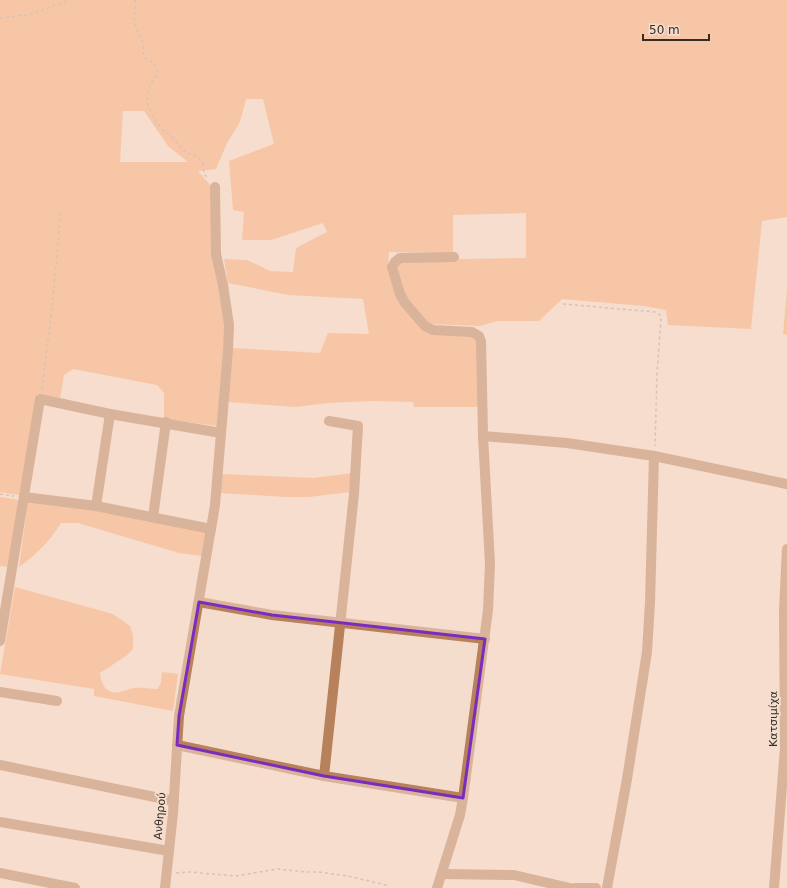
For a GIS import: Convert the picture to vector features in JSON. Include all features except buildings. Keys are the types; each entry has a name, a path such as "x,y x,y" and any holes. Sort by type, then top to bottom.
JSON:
{"street":[{"name":"Ανθηρού","path":"165,888 174,801 181,703 215,505 229,325 223,285 216,254 215,187"},
{"path":"438,888 460,815 488,610 490,564 483,436 481,342 479,336 472,332 433,330 425,326 405,303 400,294 392,267 394,262 400,258 454,257"},
{"path":"0,641 40,399 110,414 166,422 221,433"},
{"path":"96,506 110,414"},
{"path":"324,776 354,494 358,426 329,421"},
{"path":"153,517 166,422"},
{"path":"483,436 567,443 654,456 787,484"},
{"path":"607,888 627,779 646,652 650,588 654,456"},
{"path":"24,497 96,506 211,529"},
{"name":"Κατσιμίχα","path":"774,888 786,748 784,611 787,549"},
{"path":"199,602 272,615 485,639"},
{"path":"0,692 57,701"},
{"path":"177,745 324,776 463,798"},
{"path":"0,765 174,801"},
{"path":"0,822 169,851"},
{"path":"0,873 75,888"},
{"path":"442,874 514,875 570,888"},
{"path":"575,888 596,888"}],"path":[{"path":"0,18 32,14 69,0"},
{"path":"135,0 136,9 134,19 136,28 143,43 144,57 154,63 157,70 157,75 151,83 147,101 152,115 162,129 173,138 184,151 198,157 203,164 204,174 215,187"},
{"path":"40,399 50,325 60,212"},
{"path":"563,304 655,312 660,315 654,456"},
{"path":"0,494 24,497"},
{"path":"167,873 190,872 236,876 277,869 340,875 390,886"}],"highlighted area":[{"path":"199,602 272,615 485,639 463,798 324,776 177,745 179,716"}],"shaded area":[{"path":"0,0 787,0 787,217 762,221 751,329 668,325 666,310 644,306 562,299 539,321 497,321 480,326 433,324 423,320 407,302 398,273 398,266 403,260 526,258 526,213 453,215 453,253 389,252 388,269 419,324 478,332 480,407 414,407 413,402 372,401 328,403 296,407 227,402 232,348 320,353 328,333 369,334 363,299 288,295 228,283 224,259 247,260 270,271 293,272 296,248 327,232 323,223 271,240 242,240 244,212 233,210 229,161 274,144 263,99 246,99 240,122 227,143 216,169 198,171 211,186 225,328 217,426 164,419 164,393 157,385 73,369 64,375 60,398 37,394 19,495 0,492","holes":["123,111 144,111 168,146 188,162 120,162"]},
{"path":"787,289 787,335 783,334"},
{"path":"352,473 350,492 309,497 220,493 222,474 314,478"},
{"path":"0,497 19,500 10,567 0,566"},
{"path":"28,501 67,503 207,533 202,556 179,553 78,523 61,523 42,547 19,567"},
{"path":"15,587 113,614 130,626 133,635 133,649 126,656 100,673 103,685 111,692 120,692 133,688 158,689 161,682 162,672 178,674 173,711 94,696 94,689 0,674"}]}
